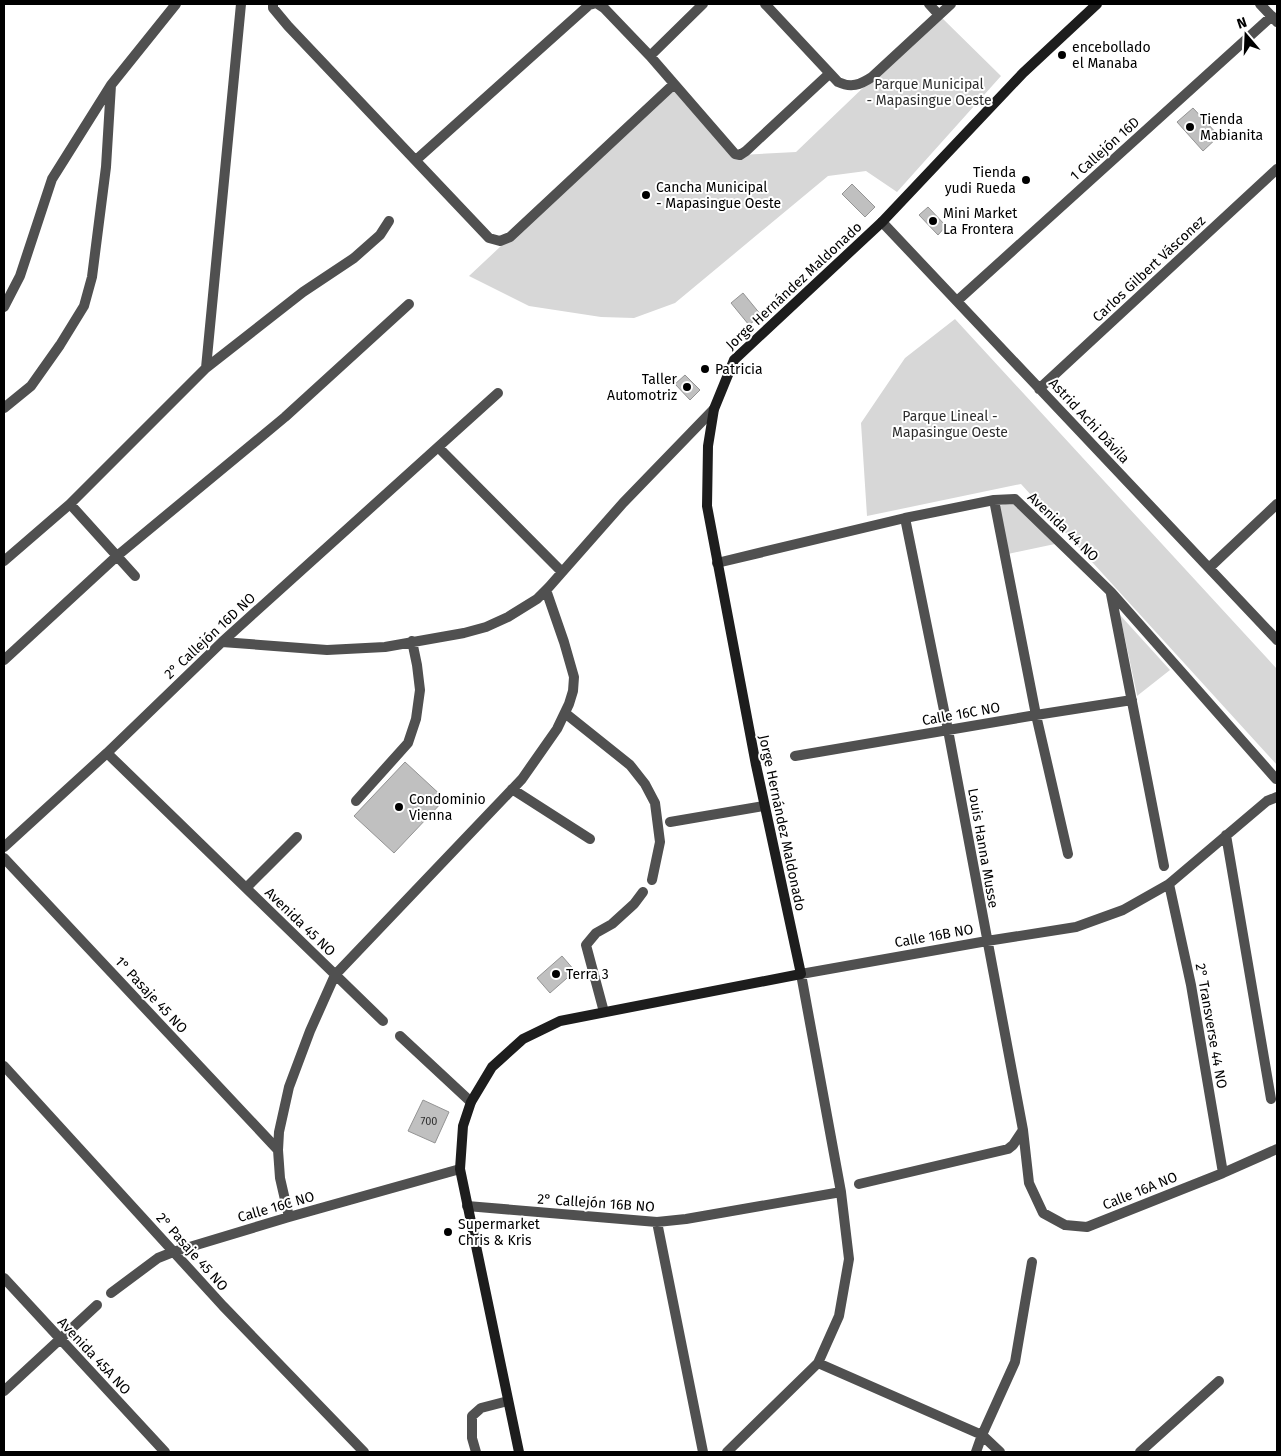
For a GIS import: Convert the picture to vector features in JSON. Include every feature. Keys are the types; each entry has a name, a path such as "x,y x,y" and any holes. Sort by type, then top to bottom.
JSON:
{"street":[{"path":"4,307 20,276 52,179 111,85 176,4"},
{"path":"206,368 241,4"},
{"path":"273,4 273,8 288,26 489,238 500,241 510,237 674,84"},
{"path":"416,160 589,5 593,4"},
{"path":"598,4 650,56 735,154 740,155 746,151 829,74"},
{"path":"650,56 703,4"},
{"path":"765,4 829,74 844,85 854,86 862,84 951,4"},
{"path":"929,4 939,15"},
{"name":"Jorge Hernández Maldonado","path":"727,1452 818,1363 839,1316 849,1258 841,1192 801,974 764,806 707,506 708,446 714,409 734,360 882,222 1023,73 1097,4"},
{"path":"1260,4 1274,19"},
{"name":"1 Callejón 16D","path":"957,301 1274,19"},
{"path":"4,408 31,386 60,345 84,306 92,277 106,167 111,85"},
{"name":"Carlos Gilbert Vásconez","path":"1039,389 1277,169"},
{"path":"4,561 70,504 206,368 303,292 354,258 380,235 390,221"},
{"name":"Astrid Achi Dávila","path":"882,222 1277,640"},
{"path":"4,660 117,556 285,417 409,304"},
{"name":"2° Callejón 16D NO","path":"4,847 107,753 222,642 498,392"},
{"path":"222,642 327,650 384,647 464,634 508,617 546,590 623,503 714,409"},
{"path":"438,447 562,572"},
{"name":"Avenida 44 NO","path":"717,563 905,518 994,500 1015,498 1111,592 1276,779"},
{"path":"994,500 1036,715 1068,854"},
{"path":"70,504 135,576"},
{"path":"1209,568 1277,504"},
{"name":"Louis Hanna Musse","path":"905,518 948,730 986,941 1023,1130 1029,1183"},
{"path":"383,1021 335,975 522,779 557,729 565,713 573,691 574,677 546,590"},
{"path":"1111,592 1164,866"},
{"path":"356,801 408,743 416,719 420,690 412,641"},
{"name":"Calle 16C NO","path":"795,756 1132,700"},
{"path":"565,713 630,765 645,784 655,802 660,842 652,880"},
{"name":"Avenida 45 NO","path":"107,753 335,975 310,1031 289,1088 279,1132 280,1178 289,1217"},
{"path":"512,789 590,839"},
{"name":"Calle 16B NO","path":"519,1452 460,1168 463,1126 471,1102 492,1067 523,1039 560,1021 604,1012 801,974 1076,927 1123,910 1169,884 1267,801 1277,797"},
{"path":"670,822 764,806"},
{"path":"1226,835 1271,1099"},
{"path":"246,888 297,837"},
{"name":"1° Pasaje 45 NO","path":"4,858 278,1150"},
{"name":"2° Transverse 44 NO","path":"1169,884 1191,985 1223,1173"},
{"path":"604,1012 586,945 596,932 612,924 634,904 643,892"},
{"path":"400,1036 471,1102"},
{"name":"2° Pasaje 45 NO","path":"4,1066 174,1252 364,1452"},
{"path":"859,1184 1008,1149 1023,1130"},
{"name":"Calle 16A NO","path":"1029,1183 1043,1213 1065,1225 1087,1227 1223,1173 1277,1149"},
{"name":"Calle 16C NO","path":"111,1293 158,1258 174,1252 460,1168"},
{"name":"2° Callejón 16B NO","path":"467,1206 657,1222 686,1219 841,1192"},
{"path":"657,1222 702,1452"},
{"path":"976,1452 1015,1362 1032,1262"},
{"name":"Avenida 45A NO","path":"4,1278 60,1341 165,1452"},
{"path":"4,1391 97,1305"},
{"path":"818,1363 982,1435 1000,1452"},
{"path":"1140,1452 1219,1381"},
{"path":"476,1452 472,1438 472,1416 480,1408 508,1401"}],"green space":[{"name":"Parque Municipal - Mapasingue Oeste","path":"939,15 1001,76 897,192 866,171 828,176 675,303 634,318 601,317 529,306 469,276 674,84 740,155 796,152"},
{"name":"Parque Lineal - Mapasingue Oeste","path":"955,319 1277,669 1277,765 1021,484 867,516 861,423 905,358"},
{"path":"1012,502 1055,544 1008,554 999,506"},
{"path":"1120,615 1170,670 1137,696 1137,695"}],"building":[{"path":"1193,108 1219,136 1203,151 1177,122"},
{"path":"852,184 875,207 865,217 842,194"},
{"name":"Mini Market La Frontera","path":"928,207 946,226 938,235 919,215"},
{"path":"743,293 761,315 749,325 731,303"},
{"name":"Taller Automotriz","path":"685,375 700,390 690,400 675,384"},
{"name":"Condominio Vienna","path":"405,762 445,799 394,853 354,816"},
{"name":"Terra 3","path":"562,956 575,971 550,993 537,978"},
{"path":"423,1100 449,1112 435,1143 408,1131"}],"place":[{"name":"encebollado el Manaba","path":"1062,55"},
{"name":"Tienda Mabianita","path":"1190,127"},
{"name":"Tienda yudi Rueda","path":"1026,180"},
{"name":"Cancha Municipal - Mapasingue Oeste","path":"646,195"},
{"name":"Mini Market La Frontera","path":"933,221"},
{"name":"Patricia","path":"705,369"},
{"name":"Taller Automotriz","path":"687,387"},
{"name":"Condominio Vienna","path":"399,807"},
{"name":"Terra 3","path":"556,974"},
{"name":"Supermarket Chris & Kris","path":"448,1232"}]}
